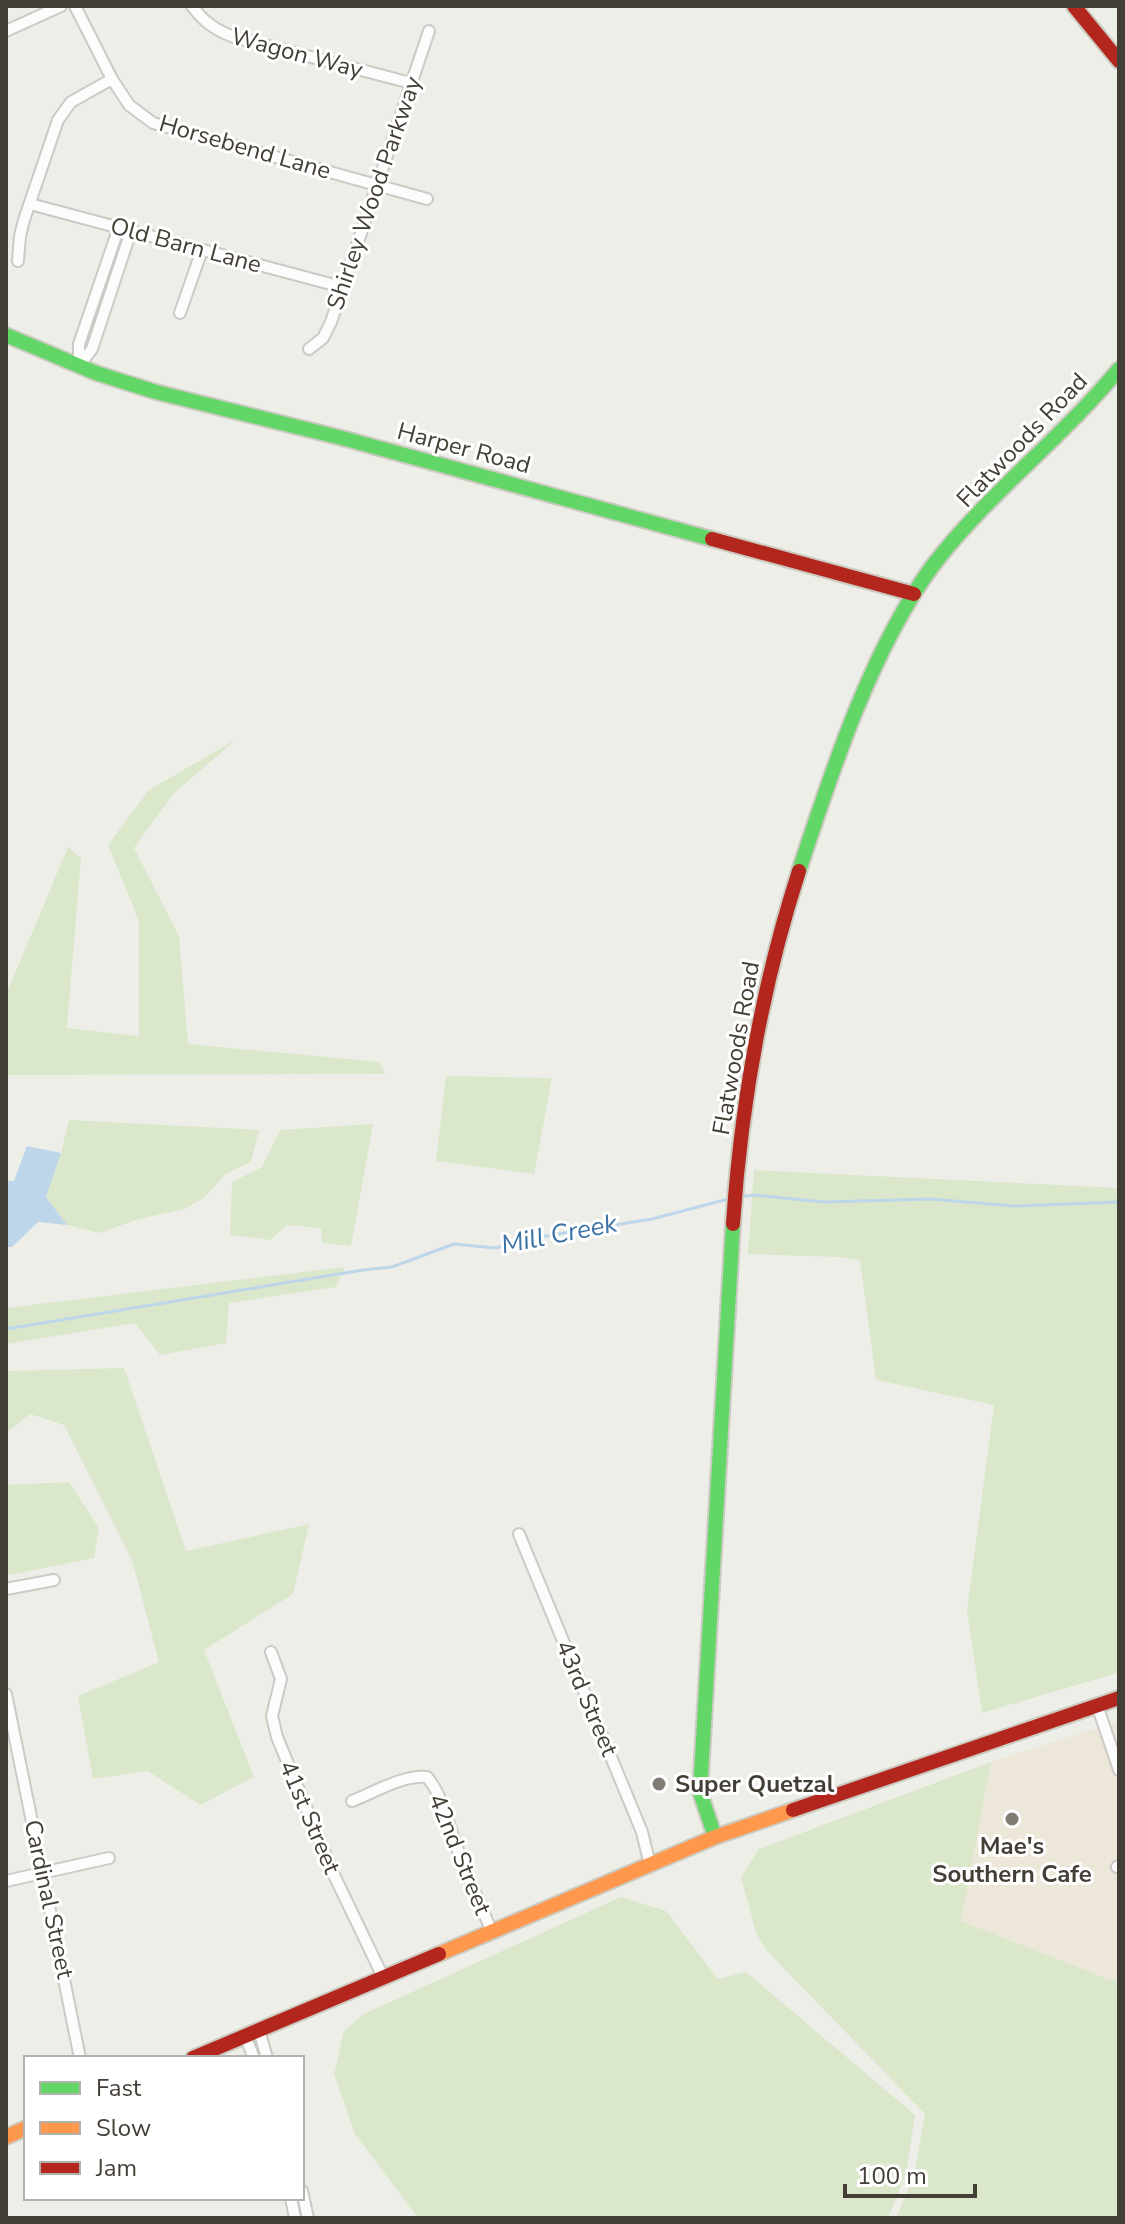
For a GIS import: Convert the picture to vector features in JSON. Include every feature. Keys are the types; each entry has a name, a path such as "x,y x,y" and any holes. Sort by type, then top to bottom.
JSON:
{"main road":[{"path":"1074,6 1119,61"},
{"name":"Harper Road","path":"6,335 79,366 156,392 342,438 914,594"},
{"name":"Flatwoods Road","path":"715,1837 700,1792 734,1223 742,1125 773,958 810,838 866,688 914,594 997,494 1088,405 1119,369"},
{"path":"198,2056 715,1837 1119,1698"}],"street":[{"path":"6,31 61,6"},
{"name":"Horsebend Lane","path":"75,6 112,79 129,105 161,126 427,199"},
{"name":"Wagon Way","path":"192,6 216,31 411,83"},
{"name":"Shirley Wood Parkway","path":"309,349 323,338 327,330 429,31"},
{"path":"18,261 20,236 58,120 71,102 112,79"},
{"name":"Old Barn Lane","path":"30,204 342,287"},
{"path":"79,366 79,344 119,227"},
{"path":"79,366 92,349 131,231"},
{"path":"180,313 202,250"},
{"path":"96,296 108,300"},
{"name":"43rd Street","path":"519,1534 642,1832 650,1865"},
{"path":"6,1589 54,1580"},
{"name":"41st Street","path":"271,1652 281,1679 272,1716 277,1737 308,1816 383,1977"},
{"name":"Cardinal Street","path":"6,1694 80,2056"},
{"path":"1097,1705 1119,1770"},
{"name":"42nd Street","path":"352,1801 405,1779 427,1777 439,1795 492,1932"},
{"path":"6,1881 109,1858"},
{"path":"259,2030 266,2056"},
{"path":"245,2036 253,2056"}],"shaded area":[{"path":"1119,1721 1119,1980 1110,1980 961,1921 991,1762"}],"green space":[{"path":"237,739 174,793 134,848 179,936 188,1044 380,1062 385,1074 6,1075 6,995 68,847 81,858 67,1028 139,1036 139,921 108,845 149,790"},
{"path":"446,1076 552,1078 534,1174 436,1161"},
{"path":"69,1120 259,1130 251,1162 226,1174 205,1197 185,1209 139,1219 99,1233 67,1225 46,1197"},
{"path":"373,1124 351,1246 322,1243 321,1228 287,1225 270,1240 230,1235 232,1182 262,1167 280,1130"},
{"path":"754,1170 1119,1188 1117,1673 982,1713 967,1610 994,1405 876,1380 860,1260 748,1254"},
{"path":"345,1267 336,1287 229,1303 226,1343 160,1355 135,1323 6,1344 6,1308"},
{"path":"124,1368 186,1551 309,1524 293,1594 204,1650 254,1777 200,1805 148,1771 93,1779 78,1696 159,1662 132,1560 64,1425 30,1414 6,1433 6,1371"},
{"path":"69,1482 99,1528 94,1558 9,1575 6,1570 6,1485"},
{"path":"991,1762 961,1921 1110,1980 1119,1980 1119,2218 896,2218 914,2176 925,2114 767,1951 756,1933 741,1877 759,1849"},
{"path":"621,1897 666,1911 718,1979 746,1972 915,2115 906,2174 888,2218 418,2218 355,2134 334,2074 344,2031 364,2014"}],"water":[{"path":"27,1146 61,1153 46,1197 67,1225 38,1222 12,1247 6,1247 6,1181 14,1181"}],"waterway":[{"name":"Mill Creek","path":"740,1197 754,1195 823,1202 931,1199 1013,1206 1119,1202"},
{"name":"Mill Creek","path":"6,1329 392,1267 454,1244 495,1248 540,1237 652,1219 728,1199"}],"traffic: fast":[{"path":"6,335 96,373 156,392 342,438 712,539"},
{"path":"799,871 855,712 891,633 912,597 955,538 1074,419 1119,369"},
{"path":"715,1837 700,1792 733,1224"}],"traffic: slow":[{"path":"439,1954 715,1837 793,1810"},
{"path":"6,2137 24,2129"}],"traffic: jam":[{"path":"1074,6 1119,61"},
{"path":"712,539 914,594"},
{"path":"733,1224 741,1134 755,1046 774,958 799,871"},
{"path":"793,1810 1119,1698"},
{"path":"198,2056 439,1954"}],"place":[{"name":"Super Quetzal","path":"659,1784"},
{"name":"Mae's Southern Cafe","path":"1012,1819"}]}
